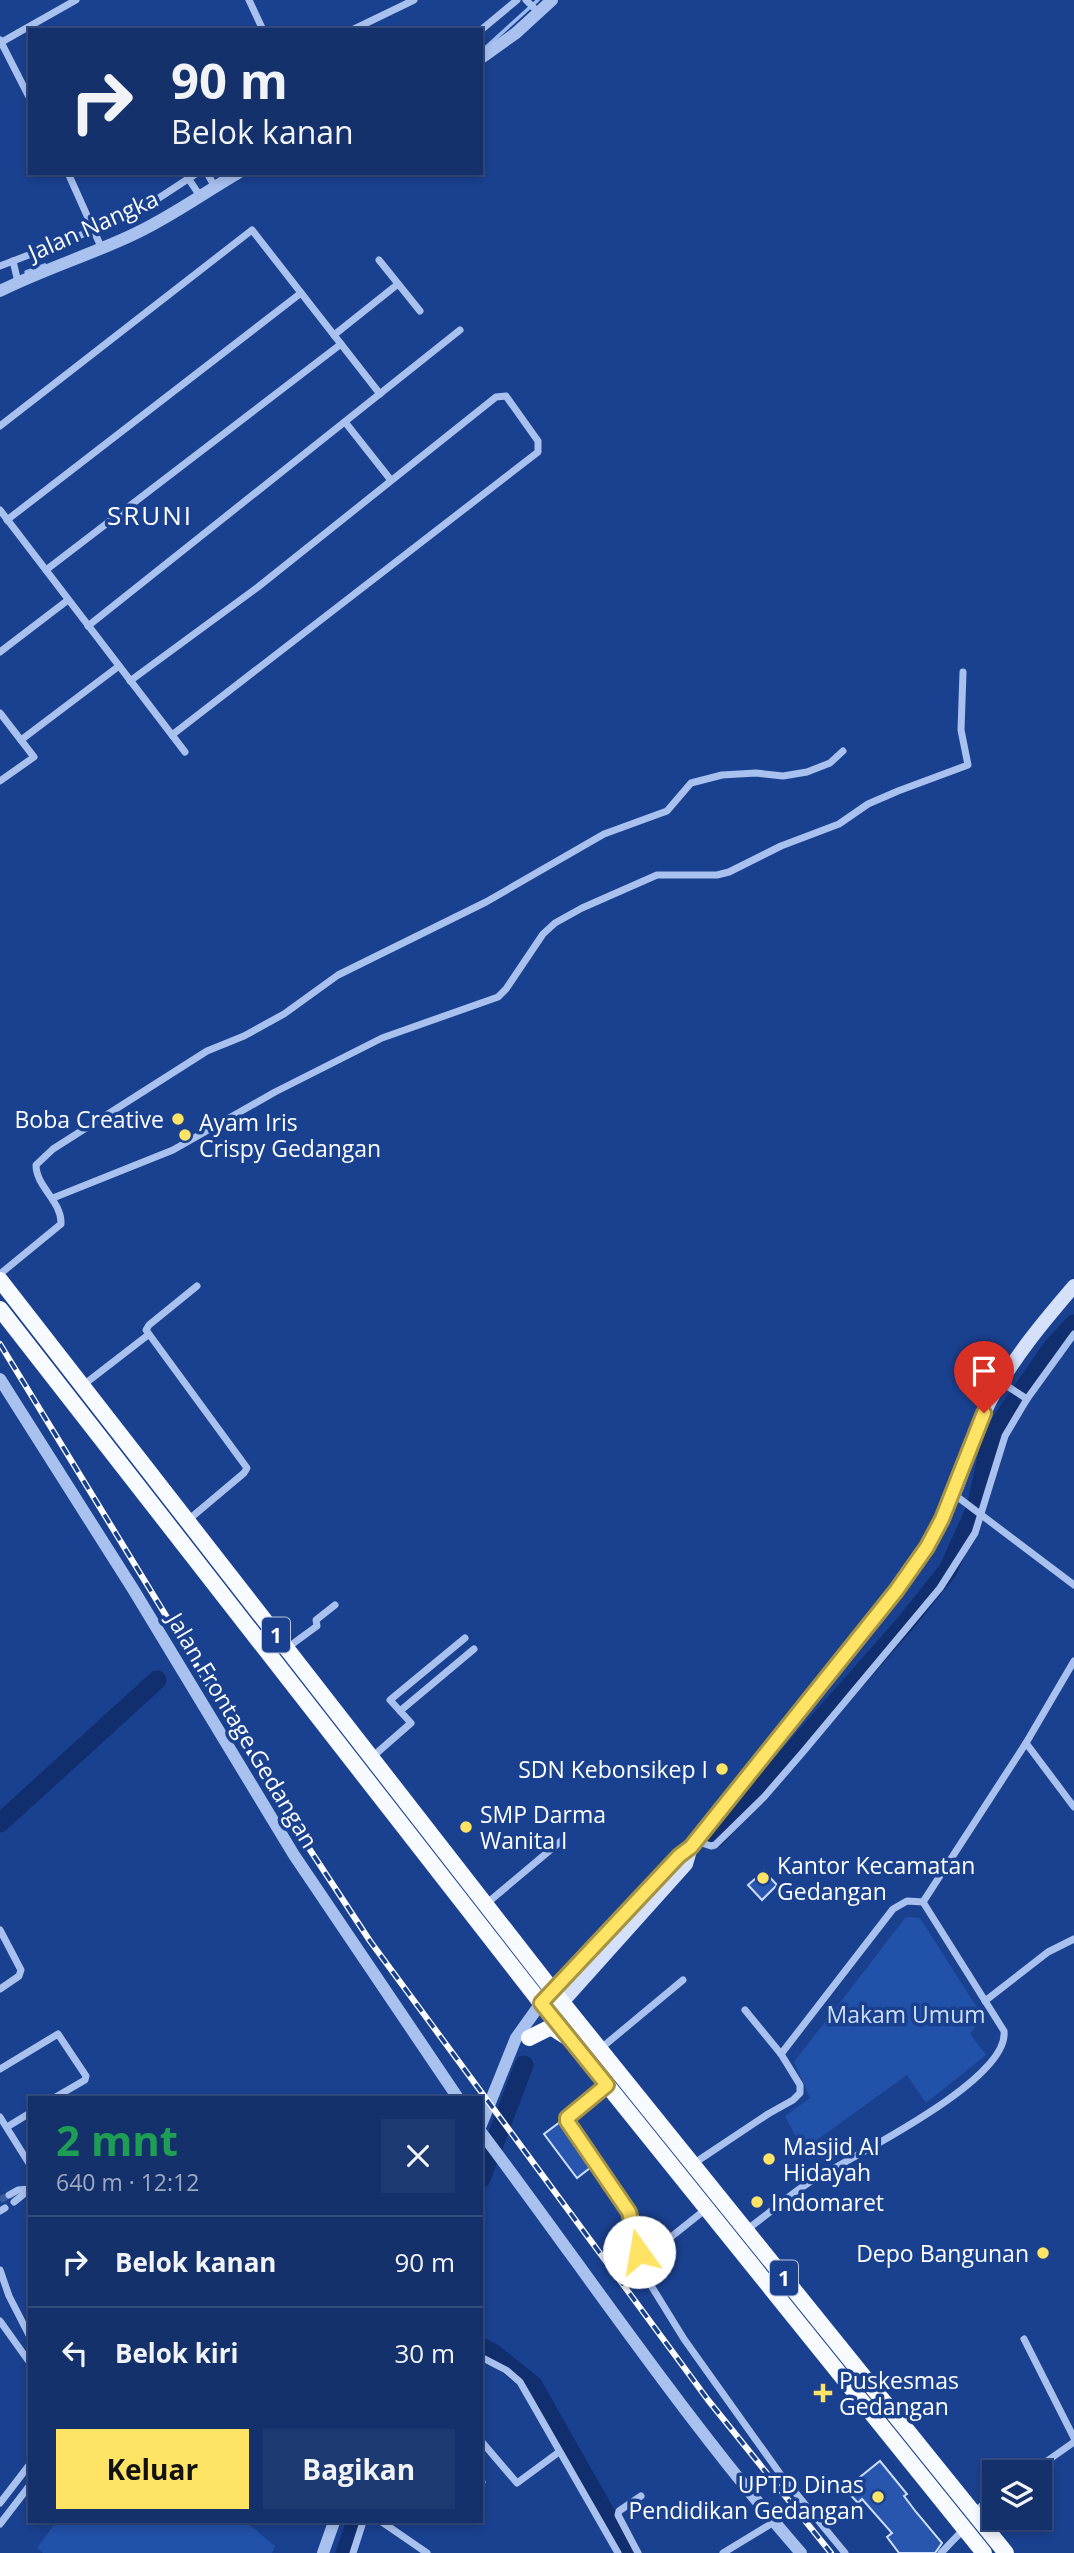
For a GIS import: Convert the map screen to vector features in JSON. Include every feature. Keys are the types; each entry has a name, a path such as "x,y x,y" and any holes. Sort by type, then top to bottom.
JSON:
{"highway":[{"name":"1","path":"0,1280 485,1904 552,2003 574,2044 984,2553"},
{"name":"1","path":"0,1310 552,2003 600,2049 1006,2553"},
{"path":"529,2038 551,2027 574,2044"}],"main road":[{"path":"552,2003 686,1864 694,1844 896,1591 958,1497 976,1429 1044,1322 1074,1286"}],"street":[{"path":"28,95 0,42 76,0"},
{"path":"248,0 262,28"},
{"path":"356,28 414,0"},
{"path":"483,28 517,0"},
{"path":"483,56 533,6 552,0"},
{"path":"69,175 101,248"},
{"path":"0,266 93,233 143,210 195,175"},
{"path":"208,175 214,186"},
{"name":"Jalan Nangka","path":"0,291 18,280 101,248 167,218 234,175"},
{"path":"190,180 200,195"},
{"path":"0,426 252,230 380,394"},
{"path":"379,260 420,311"},
{"path":"13,263 18,280"},
{"path":"334,335 398,284"},
{"path":"7,520 301,293"},
{"path":"88,626 460,330"},
{"path":"46,570 341,344"},
{"path":"130,681 258,587 390,479 496,397 503,395 540,446 538,452 172,735"},
{"path":"345,422 390,479"},
{"path":"0,510 185,752"},
{"path":"0,652 68,600"},
{"path":"22,740 118,666"},
{"path":"53,1198 173,1150 275,1091 382,1038 498,997 543,934 555,923 582,908 657,875 717,876 729,872 781,846 839,824 868,804 968,765 961,730 963,672"},
{"path":"0,713 34,757 0,781"},
{"path":"0,1274 61,1224 62,1219 53,1198 36,1176 37,1165 53,1149 207,1051 244,1036 284,1014 338,975 485,902 604,834 667,811 691,783 722,775 756,773 783,776 807,772 830,763 843,751"},
{"path":"187,1521 247,1468 146,1330 197,1286"},
{"path":"694,1844 715,1845 764,1797 940,1588 971,1539 1005,1436 1026,1398 1074,1334"},
{"path":"82,1386 148,1335"},
{"name":"Jalan Frontage Gedangan","path":"0,1379 133,1589 294,1855 456,2096"},
{"path":"1004,1384 1026,1398"},
{"path":"958,1497 1074,1585"},
{"path":"287,1649 317,1626 316,1620 335,1605"},
{"path":"372,1758 411,1723 390,1700 465,1638"},
{"path":"400,1711 474,1649"},
{"path":"923,1902 1026,1743 1074,1661"},
{"path":"1026,1743 1074,1807"},
{"path":"485,1904 561,1841"},
{"path":"781,2054 893,1909 906,1900 923,1902"},
{"path":"746,2230 801,2187 845,2160 912,2126 941,2106 979,2073 1002,2048 1004,2031 923,1902"},
{"path":"0,1930 21,1970 19,1976 0,1989"},
{"path":"985,2001 1048,1952 1074,1939"},
{"path":"600,2049 683,1980"},
{"path":"506,2061 529,2038 552,2003"},
{"path":"483,2120 516,2038 552,2003"},
{"path":"693,2165 800,2093 800,2085 781,2054 745,2010"},
{"path":"0,2069 58,2034 86,2076 85,2080 57,2096"},
{"path":"607,2085 567,2118 567,2121 629,2212 647,2279 684,2339 749,2433 845,2553"},
{"path":"7,2127 28,2114"},
{"path":"0,2116 28,2162"},
{"path":"488,2142 624,2328 801,2553"},
{"path":"9,2195 18,2189 28,2189"},
{"path":"14,2202 28,2191"},
{"path":"641,2261 707,2208"},
{"path":"0,2270 9,2296 28,2333"},
{"path":"1,2301 9,2296"},
{"path":"0,2321 28,2360"},
{"path":"1024,2339 1074,2440 1047,2460"},
{"path":"483,2358 506,2370 520,2382 618,2553"},
{"path":"483,2443 517,2483 559,2452"},
{"path":"0,2503 28,2467"},
{"path":"0,2524 28,2488"},
{"path":"638,2553 618,2515 619,2511 641,2496"},
{"path":"973,2512 982,2506"},
{"path":"723,2553 774,2522"},
{"path":"323,2553 334,2523"},
{"path":"353,2553 363,2523"},
{"path":"383,2523 427,2553"},
{"path":"941,2553 964,2529"}],"green space":[{"name":"Makam Umum","path":"906,1917 920,1918 983,2017 970,2034 986,2055 926,2103 907,2075 803,2150 785,2116 810,2098 794,2062"},
{"path":"55,2523 247,2523 275,2546 272,2553 43,2553 37,2548"}],"building":[{"name":"Kantor Kecamatan Gedangan","path":"764,1871 777,1885 762,1900 748,1885"},
{"path":"560,2122 590,2168 577,2178 544,2134"},
{"path":"880,2461 942,2543 935,2553 899,2553 887,2537 892,2533 862,2499 858,2503 845,2489"}],"waterway":[{"path":"485,48 538,0"},
{"path":"26,272 45,265"},
{"path":"716,1838 904,1625 948,1570 976,1508 992,1435 1051,1349 1074,1324"},
{"path":"0,1823 157,1680"},
{"path":"483,2174 524,2065"},
{"path":"483,2348 533,2385 628,2553"},
{"path":"345,2553 356,2523"}],"tunnel":[{"path":"0,2200 9,2195"}],"railway":[{"path":"0,1344 297,1830 370,1941 708,2400 831,2553"}],"place":[{"name":"Boba Creative","path":"178,1119"},
{"name":"Ayam Iris Crispy Gedangan","path":"185,1135"},
{"name":"SDN Kebonsikep I","path":"722,1769"},
{"name":"SMP Darma Wanita I","path":"466,1827"},
{"name":"Kantor Kecamatan Gedangan","path":"763,1878"},
{"name":"Masjid Al Hidayah","path":"769,2159"},
{"name":"Indomaret","path":"757,2202"},
{"name":"Depo Bangunan","path":"1043,2253"},
{"name":"Puskesmas Gedangan","path":"823,2393"},
{"name":"UPTD Dinas Pendidikan Gedangan","path":"878,2497"}],"district":[{"name":"SRUNI","path":"150,515"}],"route":[{"path":"639,2252 629,2212 567,2121 567,2118 607,2085 541,2003 679,1856 691,1847 896,1591 927,1547 942,1519 984,1413"}]}
